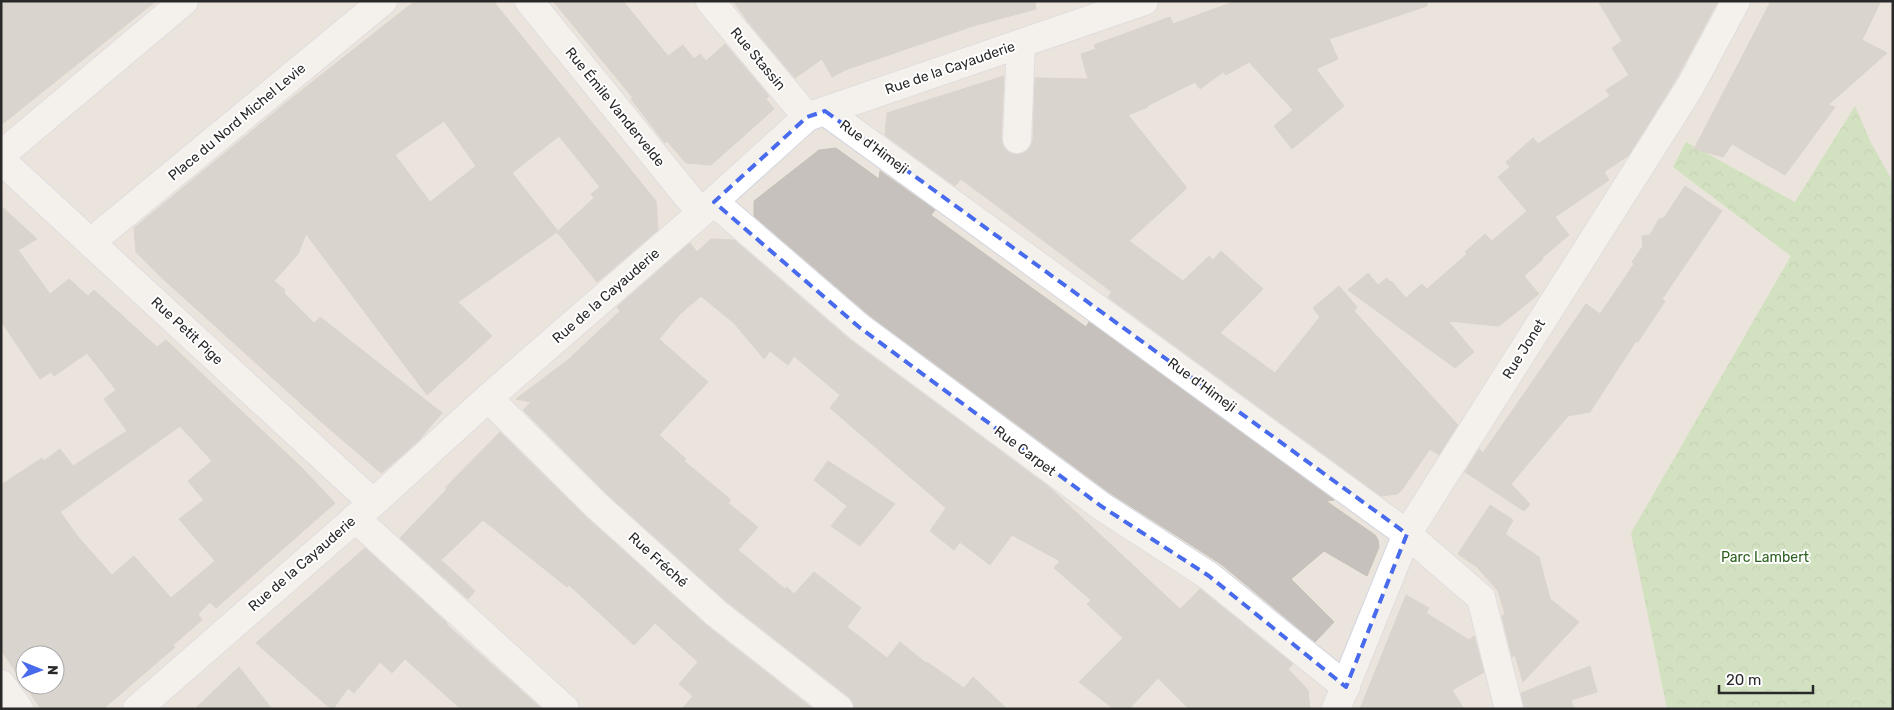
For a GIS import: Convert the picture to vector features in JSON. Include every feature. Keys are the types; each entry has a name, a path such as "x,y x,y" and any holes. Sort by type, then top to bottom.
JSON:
{"street":[{"path":"1,156 184,1"},
{"name":"Place du Nord Michel Levie","path":"91,242 383,1"},
{"name":"Rue Émile Vandervelde","path":"529,1 708,208"},
{"name":"Rue Stassin","path":"710,1 816,114"},
{"name":"Rue de la Cayauderie","path":"136,709 364,510 488,398 816,114 1144,1"},
{"name":"Rue Jonet","path":"1341,698 1407,534 1690,88 1736,1"},
{"path":"1017,139 1021,44"},
{"name":"Rue d'Himeji","path":"816,114 1407,534 1481,598 1509,709"},
{"name":"Rue Petit Pige","path":"1,160 91,242 565,709"},
{"name":"Rue Carpet","path":"708,208 858,327 1101,506 1209,576 1341,698"},
{"name":"Rue Fréché","path":"488,398 596,505 716,613 839,709"},
{"path":"1,684 19,709"}],"highlighted area":[{"path":"825,111 1407,534 1346,687 1209,576 1101,506 859,327 714,202 807,117"}],"green space":[{"name":"Parc Lambert","path":"1855,106 1870,141 1893,182 1893,709 1667,709 1631,533 1791,256 1673,167 1686,142 1795,202"}],"building":[{"path":"1,1 156,1 1,125"},
{"path":"415,1 493,1 656,201 658,230 597,282 557,232 458,302 492,336 427,395 306,234 298,254 274,281 285,290 284,293 314,323 320,317 442,413 418,441 381,473 318,419 162,278 136,252 134,228 287,102","holes":["444,121 476,166 430,202 395,155","559,136 600,187 591,194 594,198 558,231 512,173"]},
{"path":"553,1 623,1 668,56 683,45 694,59 700,54 706,61 725,44 769,96 766,99 774,109 711,165 686,163 667,141 665,143 631,99 633,98"},
{"path":"733,1 1035,1 1036,9 973,26 845,70 832,77 822,59 795,78"},
{"path":"1236,1 1427,1 1427,6 1329,39 1338,59 1316,69 1344,106 1292,149 1274,126 1293,110 1249,62 1226,75 1223,72 1200,89 1195,82 1148,107 1128,115 1187,188 1129,241 1183,281 1209,256 1213,260 1221,251 1263,289 1220,333 1275,373 1320,317 1313,308 1339,286 1357,307 1354,311 1458,425 1439,455 1430,449 1397,494 1381,496 1108,297 1112,292 961,179 955,186 885,135 887,113 1004,76 1001,138 1003,146 1009,152 1016,155 1024,153 1030,148 1033,140 1035,78 1088,79 1081,54 1096,49 1094,45 1170,17 1173,24"},
{"path":"1598,1 1718,1 1676,79 1629,155 1604,172 1609,180 1555,217 1569,235 1524,276 1539,294 1499,326 1448,321 1474,352 1455,368 1348,290 1368,273 1378,285 1387,278 1406,298 1422,284 1427,289 1467,254 1465,252 1485,234 1492,241 1527,211 1498,177 1510,167 1506,162 1533,138 1538,144 1610,96 1606,90 1629,75 1612,48 1622,41"},
{"path":"1771,1 1881,1 1862,40 1887,53 1828,105 1835,107 1785,175 1732,144 1723,157 1694,149"},
{"path":"836,148 879,179 880,171 935,210 931,215 1086,327 1089,322 1334,500 1326,501 1375,535 1379,547 1367,576 1324,551 1291,579 1334,622 1315,642 1221,564 1110,493 869,315 754,216 754,201 819,150"},
{"path":"1685,186 1722,211 1662,299 1665,301 1638,342 1636,341 1590,412 1568,416 1511,484 1530,504 1524,511 1465,472 1479,449 1483,453 1586,304 1600,314 1634,264 1632,262 1643,246 1642,236 1650,235 1659,219 1664,218"},
{"path":"1,206 37,239 18,250 50,294 69,279 88,296 94,290 157,347 166,340 302,468 335,503 216,608 210,602 198,614 202,620 173,645 175,647 103,709 41,709 32,695 65,695 65,645 15,645 15,671 1,650 1,485 42,458 44,461 60,449 73,466 127,431 104,399 116,390 87,353 54,376 51,372 40,379 1,321","holes":["180,426 212,461 188,481 204,500 179,519 215,561 171,598 134,556 112,575 79,538 60,512"]},
{"path":"711,239 734,240 850,340 1049,487 1180,609 1200,589 1293,664 1288,669 1308,690 1310,709 1189,709 1158,678 1129,709 1114,709 1079,682 1123,638 1087,604 1091,600 1054,568 1060,561 1012,535 990,565 960,542 954,550 930,531 946,508 830,408 840,395 794,356 788,365 770,351 764,359 734,323 701,296 679,315 659,339 708,382 659,435 686,459 684,461 731,500 728,503 758,527 738,550 785,589 787,587 794,594 814,572 861,608 847,627 887,658 900,642 926,663 964,688 973,677 1007,709 854,709 849,697 726,601 607,494 523,410 531,402 516,399 568,360 620,311 617,307 690,243 697,252"},
{"path":"500,432 586,517 706,625 813,709 682,709 693,696 679,684 698,662 655,623 634,645 569,585 567,587 483,520 441,560 475,591 468,599 400,538 447,489 445,488"},
{"path":"828,461 895,504 860,546 831,526 847,506 814,480"},
{"path":"1490,505 1513,520 1505,534 1539,557 1550,599 1579,622 1523,682 1515,655 1512,657 1502,616 1505,614 1498,591 1477,567 1458,554"},
{"path":"365,548 446,624 542,709 461,709 405,659 392,673 380,662 354,693 348,688 333,709 331,709 256,643"},
{"path":"1406,595 1429,608 1426,613 1469,640 1474,636 1484,672 1452,690 1464,709 1360,709"},
{"path":"1590,666 1597,692 1571,700 1574,709 1524,709 1521,693"},
{"path":"239,667 272,709 195,709 220,685"}]}
